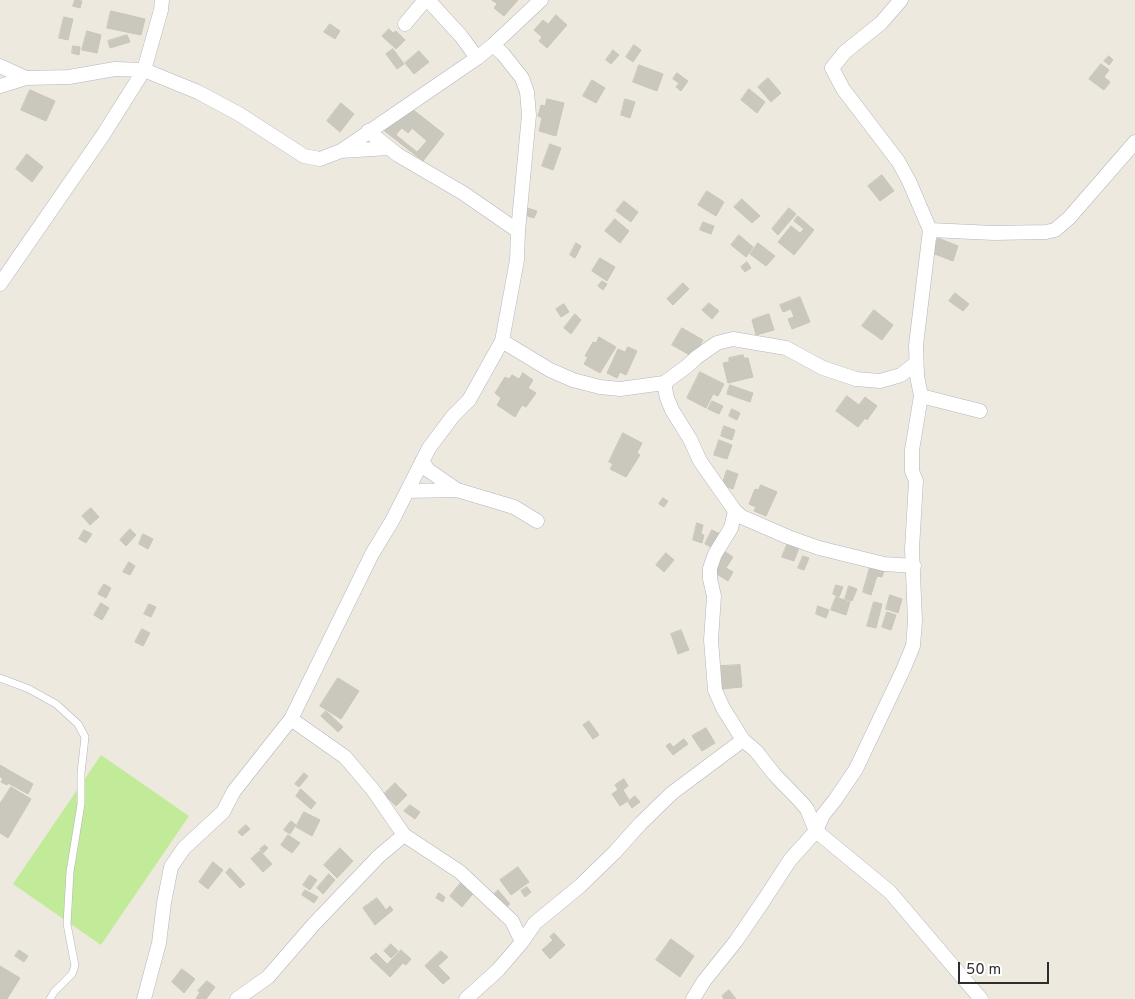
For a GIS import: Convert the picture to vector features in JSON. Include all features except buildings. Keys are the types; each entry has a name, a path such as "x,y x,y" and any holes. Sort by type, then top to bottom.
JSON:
{"street":[{"path":"0,284 103,135 144,70 162,5 173,0"},
{"path":"404,24 427,0 461,36 476,58"},
{"path":"0,86 26,78 69,77 115,68 144,70 198,92 239,114 304,156 320,159 341,151 476,58 493,45 541,0"},
{"path":"693,999 704,981 736,941 790,860 816,831 823,815 836,800 856,769 875,732 913,646 915,621 912,548 916,481 912,471 912,450 921,396 917,369 918,326 930,230 910,180 843,88 832,68 841,56 881,23 901,0"},
{"path":"144,999 159,943 171,867 184,848 224,812 234,791 291,719 372,554 392,521 429,448 439,433 469,400 502,341 517,260 529,115 524,83 503,54 493,45"},
{"path":"0,66 26,78"},
{"path":"368,131 388,148 463,193 518,231"},
{"path":"930,230 994,233 1046,232 1054,230 1069,218 1135,142"},
{"path":"341,151 388,148"},
{"path":"502,341 550,370 573,380 600,387 620,389 664,383 717,343 733,339 786,348 823,368 856,379 880,381 917,369"},
{"path":"664,383 672,410 690,439 700,461 742,518 807,544 884,564 914,566"},
{"path":"921,396 980,411"},
{"path":"422,461 428,470 457,490"},
{"path":"407,490 457,490 514,507 537,521"},
{"path":"735,511 731,528 715,554 710,568 710,579 714,596 711,640 715,690 723,708 743,740 756,751 774,774 807,809 816,831 890,892 981,999"},
{"path":"291,719 345,757 373,790 404,835 460,872 512,921 522,942"},
{"path":"466,999 498,970 522,942 535,923 580,886 672,793 743,740"},
{"path":"237,999 268,977 296,943 379,856 404,835"}],"lane":[{"path":"0,678 29,689 56,704 78,724 85,737 81,773 81,804 70,872 67,924 75,966 72,974 50,999"}],"green space":[{"path":"101,755 189,816 101,945 13,884"}]}
